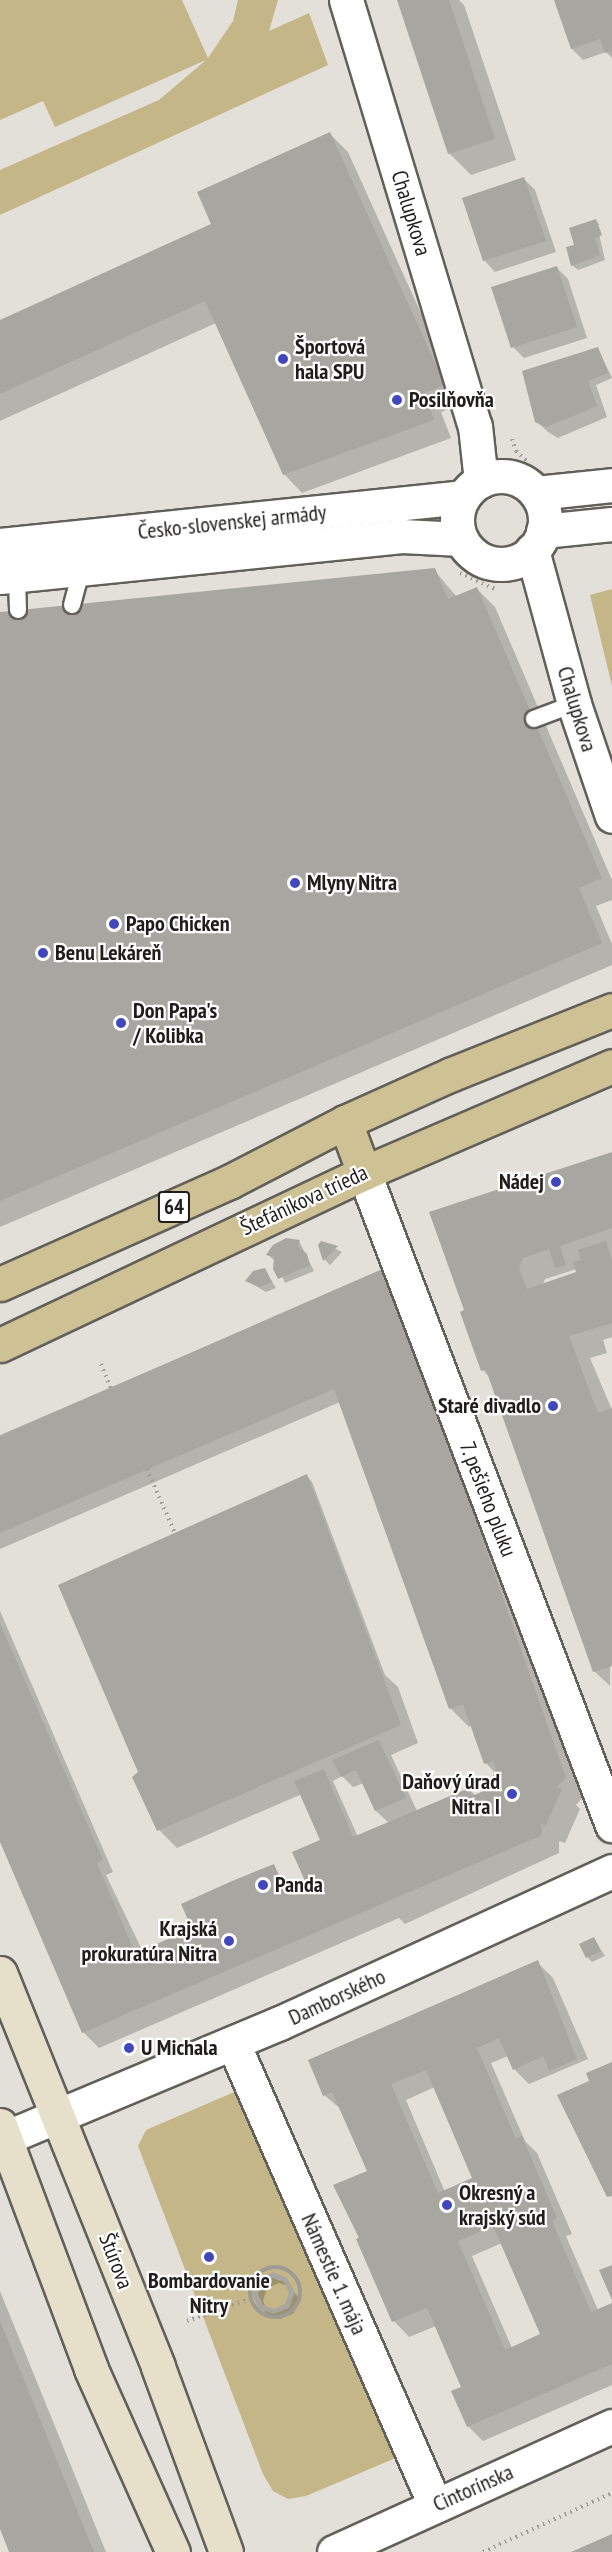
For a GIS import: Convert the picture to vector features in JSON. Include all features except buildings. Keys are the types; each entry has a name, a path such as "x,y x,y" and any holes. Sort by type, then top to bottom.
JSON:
{"main road":[{"name":"64","path":"0,1284 229,1182 345,1122 612,1010"},
{"name":"Štefánikova trieda","path":"0,1345 364,1173 612,1066"},
{"path":"345,1122 364,1173"},
{"name":"Štúrova","path":"0,1973 59,2115 226,2552"},
{"path":"2,2135 91,2369 173,2552"}],"street":[{"name":"Chalupkova","path":"346,0 475,426 505,483"},
{"name":"Česko-slovenskej armády","path":"0,545 505,483 612,485"},
{"path":"538,541 543,512 505,483 458,510 461,539 477,557 499,564 511,562 538,541 612,524"},
{"name":"Česko-slovenskej armády","path":"9,576 81,571 353,540 402,536 461,539"},
{"name":"Chalupkova","path":"538,541 555,636 574,704 612,816"},
{"name":"Chalupkova","path":"499,564 555,636"},
{"name":"7. pešieho pluku","path":"364,1173 612,1825"},
{"name":"Damborského","path":"2,2135 59,2115 233,2043 612,1871"},
{"name":"Námestie 1. mája","path":"233,2043 435,2505"},
{"name":"Cintorínska","path":"334,2552 612,2426"}],"lane":[{"path":"18,610 9,576 60,539"},
{"path":"72,605 81,571"},
{"path":"534,719 574,704"}],"path":[{"path":"505,483 516,451 509,429"},
{"path":"101,1364 111,1389"},
{"path":"147,1469 176,1533"},
{"path":"267,2267 287,2269 300,2285 298,2305 282,2317 262,2315 250,2299 252,2279 267,2267"},
{"path":"187,2320 250,2299"},
{"path":"483,2552 612,2493"}],"shaded area":[{"path":"0,0 182,0 208,58 233,21 238,0 278,0 269,31 309,13 328,65 0,215 0,170 159,100 206,60 55,127 43,101 0,120"},
{"path":"612,589 612,686 590,595"},
{"path":"239,2090 398,2457 306,2496 288,2499 273,2491 263,2474 138,2146 146,2130"}],"place":[{"name":"Športová hala SPU","path":"283,359"},
{"name":"Posilňovňa","path":"397,400"},
{"name":"Mlyny Nitra","path":"295,883"},
{"name":"Papo Chicken","path":"114,924"},
{"name":"Benu Lekáreň","path":"43,953"},
{"name":"Don Papa's / Kolibka","path":"121,1023"},
{"name":"Nádej","path":"556,1182"},
{"name":"Staré divadlo","path":"553,1406"},
{"name":"Daňový úrad Nitra I","path":"512,1794"},
{"name":"Panda","path":"263,1885"},
{"name":"Krajská prokuratúra Nitra","path":"229,1941"},
{"name":"U Michala","path":"129,2048"},
{"name":"Okresný a krajský súd","path":"447,2205"},
{"name":"Bombardovanie Nitry","path":"209,2257"}]}
